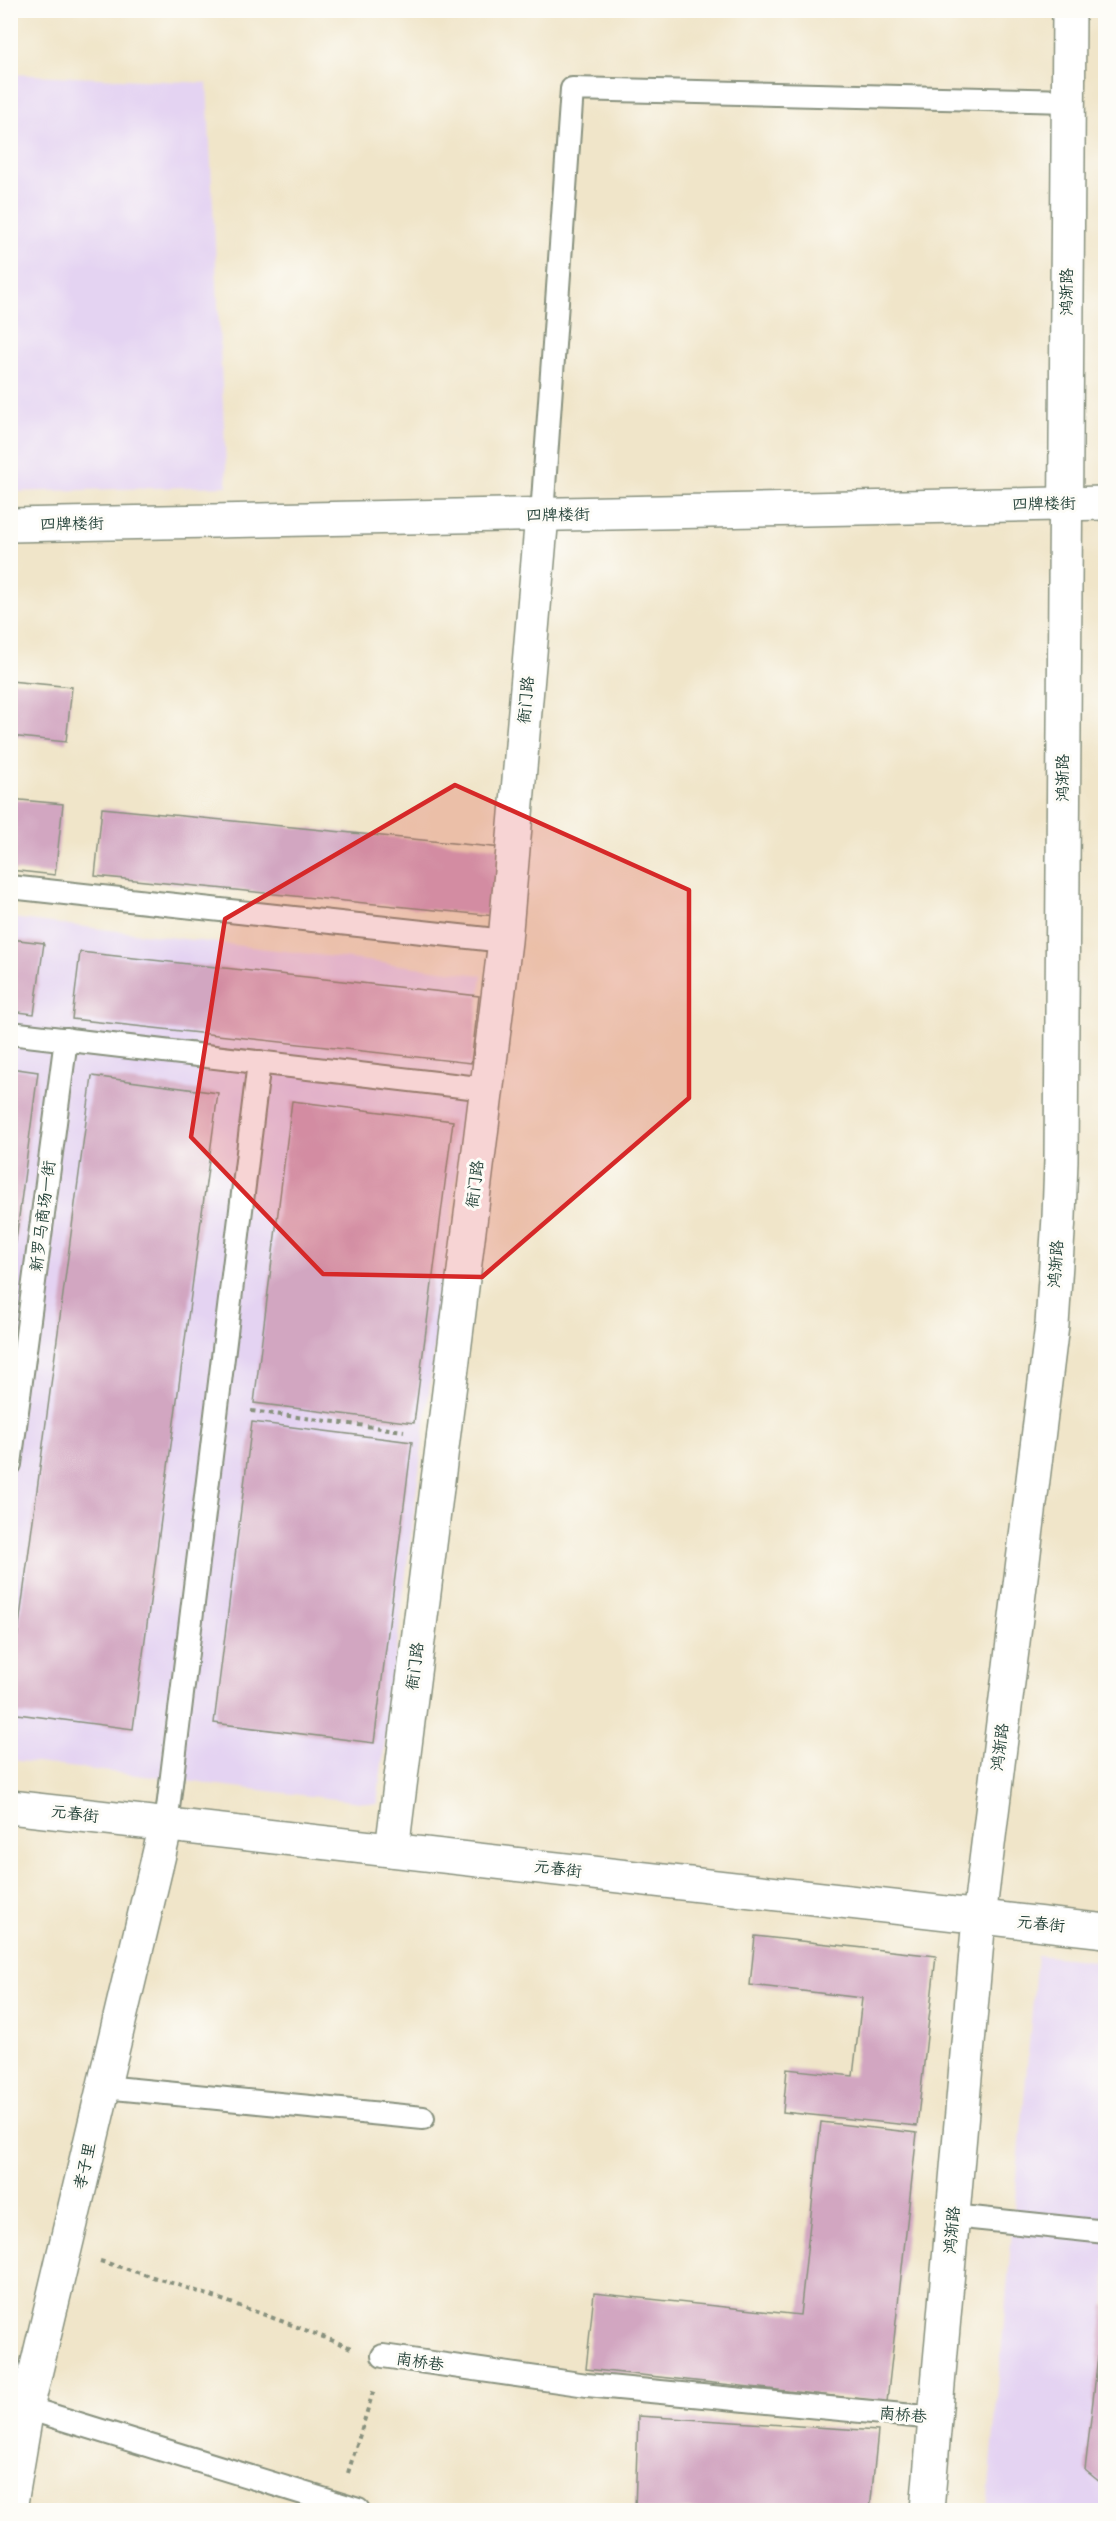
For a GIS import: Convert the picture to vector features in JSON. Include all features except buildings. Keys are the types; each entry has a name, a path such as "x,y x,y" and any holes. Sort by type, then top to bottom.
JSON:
{"street":[{"name":"鸿渐路","path":"927,2511 979,1918 1045,1387 1058,1249 1061,1148 1069,10"},
{"name":"四牌楼街","path":"10,525 1106,503"},
{"name":"衙门路","path":"392,1850 505,941 542,515"},
{"name":"元春街","path":"10,1807 1106,1931"},
{"name":"孝子里","path":"10,2509 19,2407 65,2251 166,1825"}],"lane":[{"path":"542,515 572,89 1068,101"},
{"path":"10,887 505,941"},
{"path":"10,1033 487,1089"},
{"name":"新罗马商场一街","path":"10,1464 66,1039"},
{"path":"166,1825 259,1062"},
{"path":"104,2087 423,2118"},
{"path":"953,2216 1106,2232"},
{"name":"南桥巷","path":"383,2356 587,2385 935,2418"},
{"path":"19,2407 349,2508"}],"path":[{"path":"217,1407 444,1436"},
{"path":"65,2251 181,2285 275,2317 357,2350 383,2356"},
{"name":"南桥巷","path":"349,2508 383,2356"}],"highlighted area":[{"path":"455,785 689,890 689,1098 482,1277 323,1274 191,1137 225,919"}],"shaded area":[{"path":"11,74 207,83 227,486 11,492"},
{"path":"11,918 482,975 377,1804 11,1760"},
{"path":"1037,1955 1105,1962 1105,2510 987,2510"}]}
